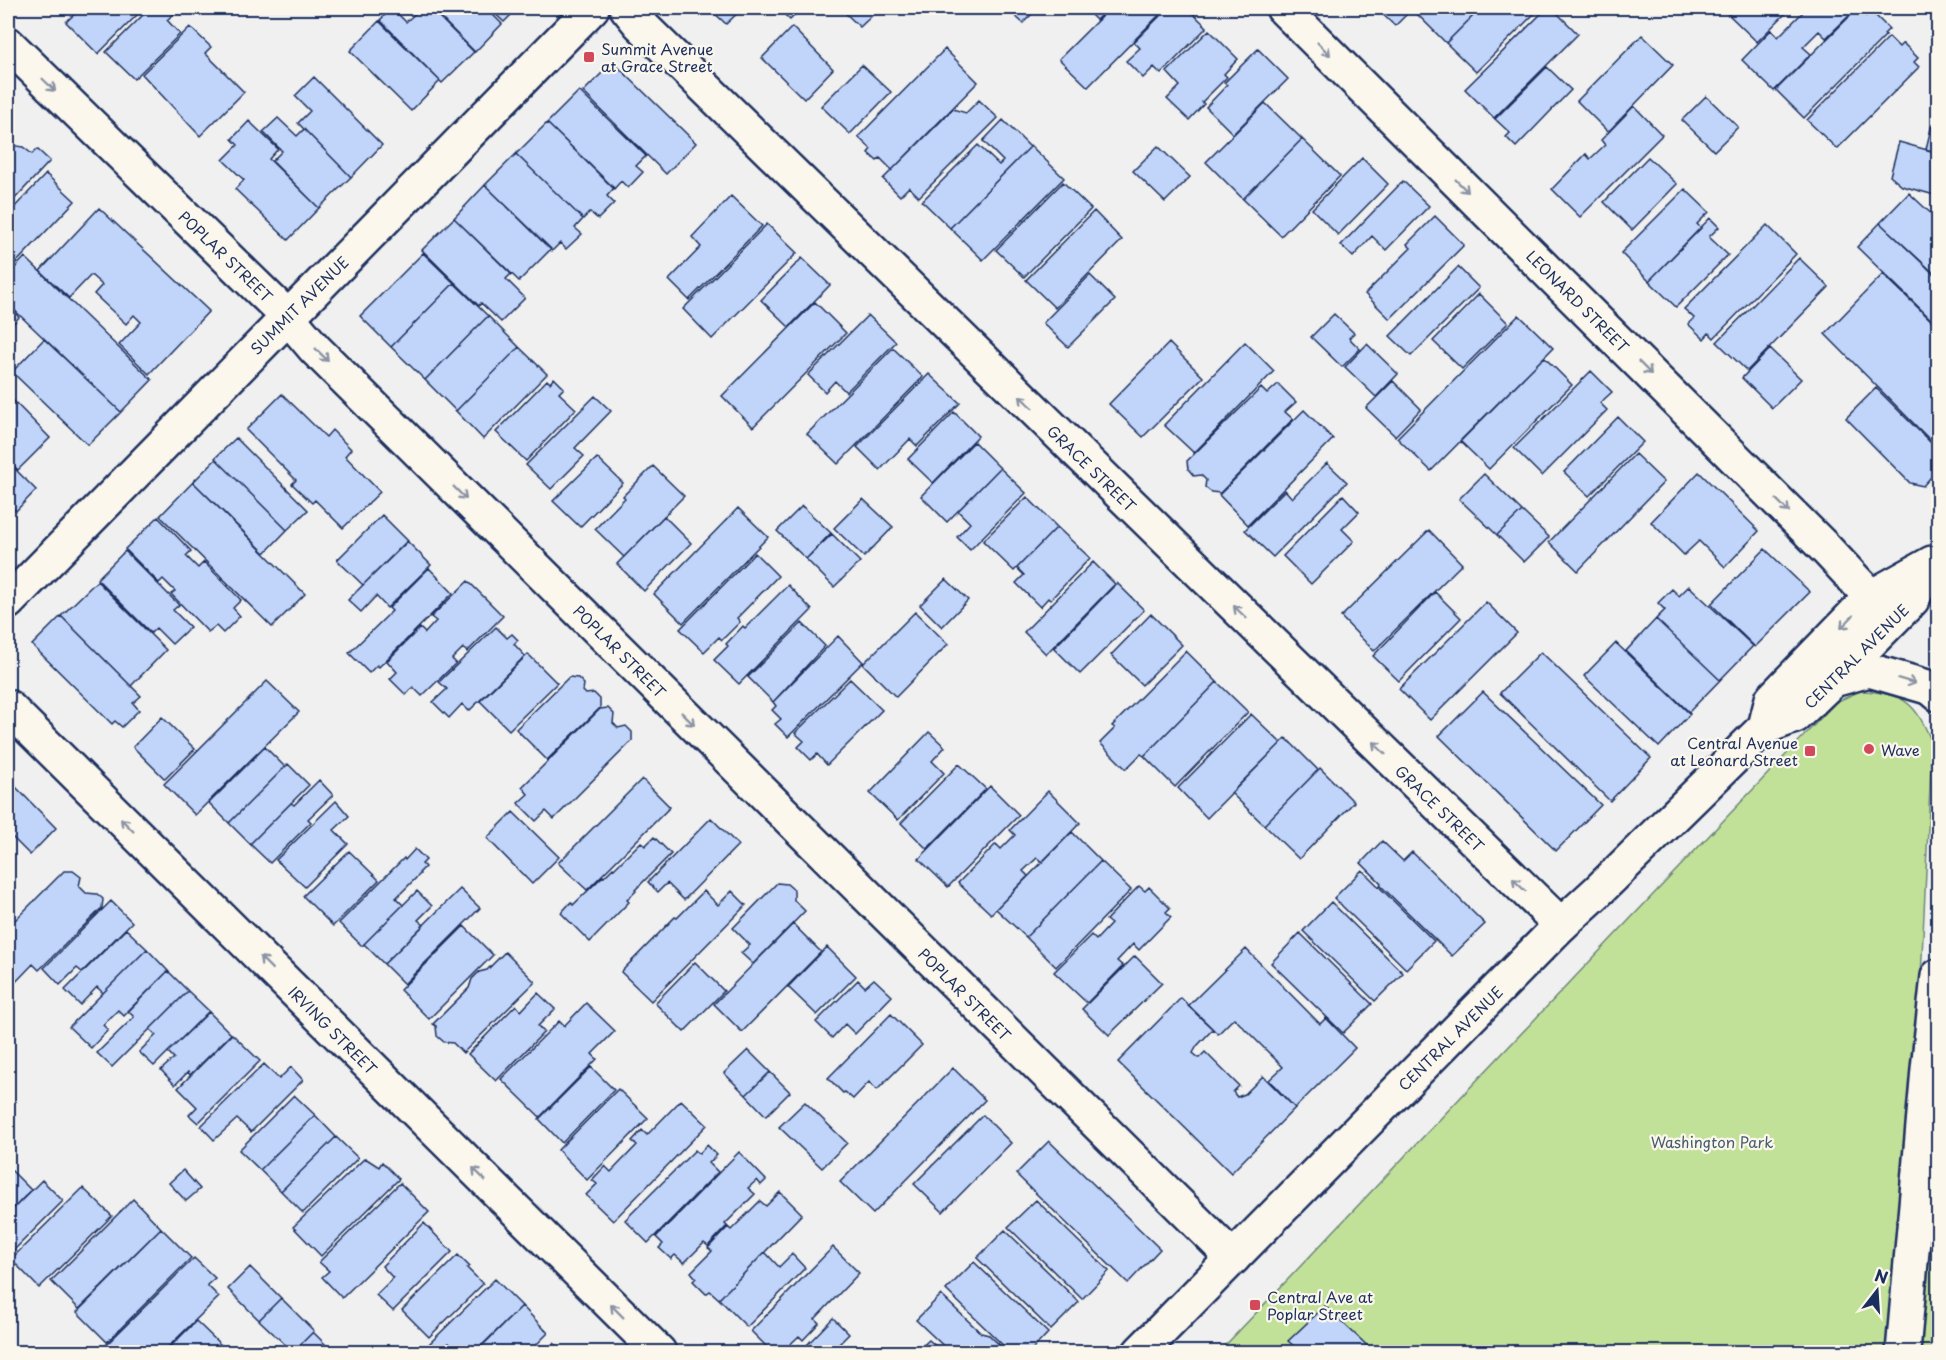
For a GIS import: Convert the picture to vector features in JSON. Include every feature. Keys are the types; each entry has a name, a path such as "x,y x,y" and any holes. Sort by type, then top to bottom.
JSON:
{"street":[{"name":"SUMMIT AVENUE","path":"8,602 592,8"},
{"name":"GRACE STREET","path":"627,8 648,33 1562,925"},
{"name":"LEONARD STREET","path":"1283,8 1833,556 1871,597"},
{"name":"POPLAR STREET","path":"8,44 288,316 324,357 1233,1258"},
{"name":"CENTRAL AVENUE","path":"1765,727 1772,699 1871,597 1934,562"},
{"name":"CENTRAL AVENUE","path":"1140,1353 1562,925 1765,727 1795,716 1833,680 1912,600 1934,562"},
{"path":"1833,680 1869,670 1931,688 1938,694"},
{"name":"IRVING STREET","path":"8,707 659,1353"},
{"path":"1903,1353 1933,1074 1938,976"}],"green space":[{"name":"Washington Park","path":"1860,691 1888,694 1906,702 1920,718 1932,743 1916,1084 1938,1106 1938,1352 1219,1352 1836,702"}],"building":[{"path":"81,8 136,8 140,12 98,54 66,22"},
{"path":"150,8 180,8 167,20 180,34 134,79 106,52"},
{"path":"392,8 406,22 421,8 430,8 474,52 442,83 380,20"},
{"path":"431,8 486,8 502,24 475,52"},
{"path":"489,8 518,8 504,22"},
{"path":"709,8 743,8 726,24"},
{"path":"778,8 802,8 790,20"},
{"path":"840,8 880,8 860,27"},
{"path":"1006,8 1038,8 1023,23"},
{"path":"1084,8 1108,8 1096,20"},
{"path":"1110,8 1166,8 1088,87 1059,59"},
{"path":"1168,8 1187,8 1207,27 1161,74 1154,67 1143,78 1126,61 1140,48 1134,42"},
{"path":"1376,8 1413,8 1395,26"},
{"path":"1420,8 1481,8 1446,43 1415,12"},
{"path":"1481,8 1540,8 1476,72 1446,43"},
{"path":"1547,8 1552,8 1578,34 1494,118 1465,89"},
{"path":"1729,8 1791,8 1757,42 1725,11"},
{"path":"1807,8 1857,8 1826,38 1819,31 1803,47 1811,54 1774,91 1742,60 1771,30 1778,37"},
{"path":"1858,8 1866,16 1871,11 1889,29 1884,34 1886,35 1804,118 1776,90"},
{"path":"379,21 440,81 411,111 350,51"},
{"path":"190,27 211,47 205,53 244,92 200,136 142,74"},
{"path":"792,27 833,69 804,99 762,58"},
{"path":"1209,30 1238,59 1224,74 1227,77 1202,102 1204,104 1189,120 1167,99 1180,86 1167,72"},
{"path":"1642,35 1673,65 1608,132 1577,101"},
{"path":"1889,37 1899,47 1903,43 1918,58 1914,62 1919,67 1837,149 1807,120"},
{"path":"945,49 978,82 892,170 880,158 877,161 868,153 871,149 858,137"},
{"path":"1258,49 1288,79 1233,134 1206,107 1227,85 1224,83"},
{"path":"613,62 696,143 666,174 583,92"},
{"path":"862,65 891,92 850,134 821,106"},
{"path":"1547,67 1571,90 1516,147 1506,137 1510,133 1495,119"},
{"path":"314,77 382,145 351,177 298,123 310,111 295,96"},
{"path":"579,91 646,156 636,166 643,172 628,188 621,181 614,189 547,123"},
{"path":"1706,96 1738,127 1714,151 1682,120"},
{"path":"979,100 998,118 919,197 909,187 900,196 883,179 953,109 966,113"},
{"path":"1265,103 1302,139 1243,199 1206,162"},
{"path":"1634,106 1662,135 1580,217 1552,189 1586,154 1590,159 1605,145 1601,140"},
{"path":"278,118 297,136 304,129 351,177 319,208 272,161 282,151 263,132"},
{"path":"1003,120 1030,147 950,228 922,201 978,145 999,165 1003,161 983,141"},
{"path":"249,121 278,149 269,159 319,208 288,240 235,189 244,180 223,160 238,145 232,139"},
{"path":"547,123 614,188 607,196 614,203 598,219 590,212 583,219 516,154"},
{"path":"1932,124 1938,126 1938,153 1926,149"},
{"path":"1302,139 1340,176 1281,236 1243,199"},
{"path":"1899,142 1938,153 1938,196 1902,186 1890,176"},
{"path":"11,145 23,147 32,154 37,149 50,161 8,206 8,149"},
{"path":"1031,146 1064,178 983,260 950,228"},
{"path":"1158,146 1190,177 1165,202 1133,171"},
{"path":"516,154 583,219 575,228 582,234 566,249 560,243 552,251 485,185"},
{"path":"1648,157 1677,184 1632,230 1604,202"},
{"path":"1362,158 1388,184 1338,235 1312,209"},
{"path":"46,174 75,201 10,269 8,266 8,214"},
{"path":"1403,181 1429,206 1386,250 1372,236 1353,257 1341,245"},
{"path":"1063,182 1091,209 1024,277 996,250"},
{"path":"485,185 551,249 519,281 454,218"},
{"path":"1685,189 1709,212 1697,224 1701,228 1649,281 1621,253"},
{"path":"1909,193 1938,220 1938,277 1880,223"},
{"path":"731,196 762,226 689,300 669,280 701,247 692,237"},
{"path":"99,208 209,311 149,374 119,345 141,322 134,315 126,324 94,294 102,285 91,275 69,298 40,271"},
{"path":"1094,211 1122,240 1055,308 1026,280"},
{"path":"1435,216 1464,245 1390,319 1365,294 1411,248 1407,244"},
{"path":"454,218 511,274 506,279 525,298 501,322 481,303 479,306 422,250"},
{"path":"1710,218 1719,227 1709,237 1728,255 1676,307 1649,281"},
{"path":"1880,223 1938,278 1938,326 1857,247"},
{"path":"767,224 797,253 712,339 683,309"},
{"path":"1767,225 1796,254 1714,338 1709,333 1704,339 1688,324 1694,318 1684,309"},
{"path":"423,253 454,283 391,347 360,316"},
{"path":"25,257 152,380 121,412 8,304 8,284 14,277 10,273"},
{"path":"802,258 830,285 789,327 761,300"},
{"path":"1799,258 1829,287 1747,371 1717,342"},
{"path":"1458,267 1479,288 1411,356 1390,336"},
{"path":"1883,274 1938,327 1938,448 1825,334"},
{"path":"1090,275 1115,300 1068,347 1043,323"},
{"path":"454,283 488,316 425,380 391,347"},
{"path":"1479,294 1508,323 1462,369 1433,341"},
{"path":"815,302 846,333 753,427 722,396"},
{"path":"8,306 19,317 8,330"},
{"path":"1334,314 1354,333 1349,338 1360,349 1342,367 1311,337"},
{"path":"868,315 896,342 846,392 835,381 825,392 808,375"},
{"path":"1519,315 1553,348 1431,471 1397,438"},
{"path":"488,316 519,347 456,411 425,380"},
{"path":"44,339 121,412 88,445 12,372"},
{"path":"1245,342 1274,371 1194,453 1164,425"},
{"path":"1169,343 1203,377 1143,437 1109,404"},
{"path":"1367,344 1398,374 1376,397 1345,367"},
{"path":"519,347 547,374 483,439 456,411"},
{"path":"893,348 923,377 838,464 807,434"},
{"path":"1770,349 1801,379 1772,408 1742,378"},
{"path":"1544,357 1572,385 1489,469 1460,441"},
{"path":"1591,371 1612,392 1600,403 1607,410 1542,476 1514,448"},
{"path":"929,374 960,403 917,446 910,439 880,470 857,447"},
{"path":"554,378 564,388 559,393 576,409 526,461 496,432 547,380 550,383"},
{"path":"1393,381 1421,409 1395,436 1366,408"},
{"path":"1278,384 1296,402 1285,412 1293,419 1220,493 1211,492 1205,487 1206,480 1201,475 1194,476 1188,469 1187,461 1261,388 1267,394"},
{"path":"1876,388 1938,450 1938,469 1923,486 1910,483 1846,418"},
{"path":"282,394 326,437 332,430 351,449 345,456 380,492 343,528 315,500 312,503 292,484 296,480 246,430"},
{"path":"8,395 50,438 18,470 8,460"},
{"path":"595,396 611,411 575,448 584,456 551,489 526,465"},
{"path":"1304,410 1333,439 1248,525 1219,495"},
{"path":"954,412 978,436 933,483 908,459"},
{"path":"1618,417 1643,442 1589,496 1564,472"},
{"path":"236,438 308,510 287,530 215,458"},
{"path":"974,442 1000,468 947,522 921,496"},
{"path":"1635,454 1664,482 1578,571 1549,542"},
{"path":"597,458 623,483 580,527 553,501"},
{"path":"216,459 287,530 265,553 193,482"},
{"path":"8,462 36,490 16,511 8,503"},
{"path":"1327,463 1347,482 1273,557 1245,530 1285,490 1292,498"},
{"path":"653,466 684,496 624,557 595,529"},
{"path":"1000,468 1026,493 970,550 957,537 970,523 958,511"},
{"path":"1699,472 1759,531 1725,567 1699,541 1684,555 1651,522"},
{"path":"1484,474 1522,511 1497,535 1459,499"},
{"path":"193,482 305,594 272,627 160,516"},
{"path":"1343,495 1359,512 1342,529 1354,541 1311,584 1283,556"},
{"path":"1027,497 1057,527 1014,571 983,541"},
{"path":"863,499 893,527 864,557 834,528"},
{"path":"802,506 831,533 806,559 777,531"},
{"path":"738,508 768,537 683,623 654,594"},
{"path":"1522,511 1549,537 1524,562 1497,535"},
{"path":"382,515 408,541 363,585 337,560"},
{"path":"664,516 691,543 644,591 617,564"},
{"path":"158,517 191,551 186,556 198,568 204,562 241,600 233,608 240,616 223,633 216,626 208,632 171,594 175,591 163,579 159,583 125,549"},
{"path":"1057,527 1090,558 1050,600 1048,598 1040,607 1016,583 1024,575 1017,568"},
{"path":"1429,530 1462,564 1374,651 1341,617"},
{"path":"832,534 860,562 834,587 806,559"},
{"path":"407,541 431,565 387,608 376,596 361,612 348,600"},
{"path":"1765,549 1810,592 1755,647 1711,604"},
{"path":"125,551 179,605 173,610 190,627 172,644 156,628 151,633 97,579"},
{"path":"755,553 778,576 737,618 740,622 722,640 719,637 704,652 680,629"},
{"path":"1093,562 1115,584 1046,654 1024,632"},
{"path":"429,568 453,593 379,667 377,665 369,673 349,653 392,611 389,608"},
{"path":"946,579 968,600 942,627 920,605"},
{"path":"97,581 166,650 131,686 61,616"},
{"path":"468,581 503,616 467,652 463,648 452,659 456,663 422,696 413,687 406,695 390,679 397,672 387,661 420,628 425,633 436,621 431,617"},
{"path":"1117,583 1144,610 1080,674 1054,648"},
{"path":"788,585 812,610 739,684 714,660 743,626 745,628"},
{"path":"1689,586 1753,646 1720,680 1656,619 1665,610 1658,603 1672,589 1679,596"},
{"path":"1435,592 1461,618 1399,681 1373,656"},
{"path":"1486,602 1517,633 1430,720 1399,689"},
{"path":"915,612 948,644 896,697 863,664"},
{"path":"1151,614 1182,645 1142,685 1111,655"},
{"path":"61,616 141,696 133,703 139,710 122,727 115,721 112,724 32,645"},
{"path":"1656,619 1720,680 1689,712 1626,651"},
{"path":"802,623 825,646 773,702 748,677"},
{"path":"496,627 507,638 512,634 518,640 514,644 525,656 469,711 462,704 449,718 433,702 447,689 439,682"},
{"path":"838,636 863,662 788,737 775,724 781,719 772,710 776,706 773,702"},
{"path":"1616,643 1690,714 1659,747 1584,676"},
{"path":"1186,651 1217,682 1144,756 1141,754 1126,769 1100,743 1115,728 1112,726"},
{"path":"1541,652 1651,758 1610,801 1500,693"},
{"path":"528,654 557,683 509,730 480,701"},
{"path":"569,677 578,678 584,684 583,691 586,694 594,693 600,699 600,708 547,760 516,729"},
{"path":"850,679 882,710 827,765 817,754 811,760 798,747 804,741 795,733"},
{"path":"267,681 299,712 195,815 164,784"},
{"path":"1217,682 1248,712 1175,787 1144,756"},
{"path":"1483,692 1601,805 1556,851 1439,736"},
{"path":"608,708 614,714 613,723 618,728 626,726 632,732 632,741 554,819 546,811 536,821 518,803 528,794 522,787 600,709"},
{"path":"1251,714 1281,743 1207,818 1178,788"},
{"path":"162,717 195,749 165,779 133,747"},
{"path":"929,732 945,747 932,761 944,773 898,820 870,793"},
{"path":"1286,738 1318,770 1264,825 1231,793"},
{"path":"265,747 285,767 229,823 209,803"},
{"path":"288,764 309,785 250,844 229,823"},
{"path":"959,764 986,789 927,849 901,823"},
{"path":"1320,768 1354,802 1299,859 1264,825"},
{"path":"8,779 56,828 30,855 8,833"},
{"path":"642,779 670,807 587,890 558,863"},
{"path":"319,780 333,795 308,819 311,822 270,863 250,844 291,803 294,805"},
{"path":"990,786 1019,815 948,887 919,859"},
{"path":"1048,791 1080,823 1042,862 1037,858 1023,871 1028,876 991,914 958,883 996,844 1001,849 1015,835 1010,830"},
{"path":"336,801 349,816 334,830 348,844 305,887 276,860"},
{"path":"513,812 559,857 532,884 487,838"},
{"path":"711,818 738,845 684,900 667,883 658,892 648,882"},
{"path":"1072,832 1101,861 1026,937 996,909"},
{"path":"654,837 671,854 635,890 627,900 629,902 590,942 561,913 571,902 573,905 603,876 614,869 641,842 645,846"},
{"path":"1382,841 1403,861 1412,852 1485,924 1452,956 1380,885 1381,883 1361,863"},
{"path":"415,849 426,860 422,864 425,867 396,898 403,905 362,946 339,923"},
{"path":"349,851 379,880 333,926 303,896"},
{"path":"1101,861 1131,890 1056,967 1026,937"},
{"path":"1362,870 1434,941 1406,969 1334,898"},
{"path":"64,871 73,871 81,877 79,886 86,893 97,894 103,899 102,908 39,970 33,964 8,990 8,927"},
{"path":"777,883 787,884 794,890 794,900 805,911 753,964 741,953 750,945 733,928"},
{"path":"1139,886 1145,891 1149,887 1170,908 1166,912 1171,917 1139,950 1133,944 1117,961 1123,966 1087,1003 1054,972 1091,935 1096,940 1111,924 1106,920"},
{"path":"460,889 480,908 404,984 384,964"},
{"path":"417,891 432,906 418,920 424,925 384,964 364,944"},
{"path":"704,891 718,905 732,891 746,905 651,1001 621,972"},
{"path":"111,901 132,922 82,972 77,968 60,985 44,968"},
{"path":"1331,902 1403,973 1375,1001 1303,931"},
{"path":"793,924 821,952 742,1032 714,1004"},
{"path":"464,926 493,955 429,1019 400,990"},
{"path":"126,929 147,949 103,993 97,987 80,1005 65,990"},
{"path":"1300,933 1372,1004 1343,1033 1271,963"},
{"path":"827,947 856,976 817,1015 788,987"},
{"path":"147,949 168,971 124,1016 118,1010 103,1025 108,1030 91,1048 69,1027"},
{"path":"1246,949 1320,1024 1326,1018 1355,1048 1295,1108 1269,1080 1283,1067 1234,1018 1218,1034 1188,1006"},
{"path":"505,952 535,982 463,1053 453,1043 444,1042 437,1036 436,1026 433,1024 469,988 472,979 479,972 487,970"},
{"path":"1135,956 1162,983 1109,1035 1082,1009"},
{"path":"695,962 724,991 684,1032 655,1003"},
{"path":"168,971 188,991 112,1067 97,1053 134,1017 128,1011"},
{"path":"874,979 892,996 855,1034 845,1024 832,1038 816,1022 858,980 865,987"},
{"path":"188,991 209,1011 154,1066 139,1052 156,1035 150,1029"},
{"path":"538,993 555,1009 538,1026 544,1032 496,1081 468,1054 516,1005 521,1011"},
{"path":"1181,998 1213,1029 1193,1053 1199,1058 1205,1052 1239,1086 1233,1092 1237,1097 1245,1094 1263,1076 1295,1108 1231,1173 1118,1062"},
{"path":"586,1003 615,1031 592,1054 597,1059 540,1117 501,1079 559,1021 564,1026"},
{"path":"209,1012 231,1034 190,1075 188,1072 175,1085 161,1070 174,1058 168,1052"},
{"path":"891,1014 922,1045 877,1090 869,1082 853,1099 845,1092 843,1093 828,1078"},
{"path":"232,1034 260,1061 198,1123 189,1115 197,1107 178,1088"},
{"path":"748,1050 770,1072 746,1095 724,1073"},
{"path":"264,1064 279,1079 291,1067 303,1080 251,1132 237,1119 214,1140 201,1126"},
{"path":"591,1067 614,1090 562,1143 539,1119"},
{"path":"953,1068 985,1100 873,1214 840,1182"},
{"path":"770,1072 790,1092 766,1116 746,1095"},
{"path":"618,1089 648,1118 587,1180 558,1150"},
{"path":"294,1095 315,1115 260,1170 239,1150"},
{"path":"681,1100 707,1125 613,1221 586,1195 597,1184 592,1180 605,1166 611,1172 637,1145 632,1141 642,1130 647,1135"},
{"path":"805,1102 847,1143 822,1168 779,1127"},
{"path":"315,1115 336,1137 281,1191 260,1170"},
{"path":"983,1115 1011,1143 943,1212 914,1184"},
{"path":"336,1137 358,1158 303,1213 281,1191"},
{"path":"1049,1141 1160,1249 1128,1283 1016,1174"},
{"path":"707,1145 717,1155 709,1163 718,1172 648,1243 625,1220 695,1150 699,1154"},
{"path":"739,1152 766,1180 761,1185 757,1180 748,1188 755,1194 725,1224 727,1226 708,1246 704,1243 684,1263 675,1255 671,1259 659,1248 663,1244 656,1237"},
{"path":"365,1158 379,1167 382,1162 399,1179 321,1256 293,1227"},
{"path":"10,1169 31,1190 8,1214 8,1172"},
{"path":"183,1170 200,1189 186,1201 169,1183"},
{"path":"42,1180 63,1201 8,1256 8,1214"},
{"path":"400,1183 429,1212 342,1298 322,1277 329,1271 319,1262"},
{"path":"83,1188 112,1216 39,1288 11,1259"},
{"path":"780,1192 802,1214 719,1299 710,1291 706,1294 693,1281 696,1278 691,1272 712,1251 708,1248 728,1227 731,1230 760,1201 766,1206"},
{"path":"133,1199 161,1228 79,1309 51,1281"},
{"path":"1036,1200 1109,1271 1082,1299 1008,1227"},
{"path":"424,1223 452,1252 393,1311 376,1295 393,1278 382,1266"},
{"path":"161,1228 191,1258 107,1342 77,1312"},
{"path":"1005,1230 1079,1302 1051,1330 977,1258"},
{"path":"833,1247 859,1273 815,1319 819,1323 803,1340 799,1336 782,1352 772,1352 751,1331"},
{"path":"765,1252 779,1267 792,1254 805,1268 747,1327 719,1299"},
{"path":"458,1255 483,1284 429,1337 402,1310"},
{"path":"194,1258 215,1278 207,1285 219,1297 163,1352 99,1352"},
{"path":"974,1262 1048,1333 1030,1352 1010,1352 946,1290"},
{"path":"250,1267 281,1298 259,1320 228,1289"},
{"path":"495,1279 522,1306 476,1352 459,1352 449,1343 439,1352 434,1352 427,1346"},
{"path":"941,1295 981,1333 989,1335 1007,1352 950,1352 916,1320"},
{"path":"281,1298 314,1331 293,1352 259,1320"},
{"path":"522,1306 548,1333 529,1352 475,1352"},
{"path":"1325,1306 1374,1352 1301,1352 1288,1341"},
{"path":"833,1318 849,1334 831,1352 791,1352 799,1345 803,1349"},
{"path":"196,1321 225,1349 221,1352 165,1352"},
{"path":"313,1332 333,1352 293,1352"},
{"path":"929,1340 942,1352 916,1352"},
{"path":"554,1343 564,1352 545,1352"}],"place":[{"name":"Summit Avenue at Grace Street","path":"589,57"},
{"name":"Wave","path":"1869,749"},
{"name":"Central Avenue at Leonard Street","path":"1810,751"},
{"name":"Central Ave at Poplar Street","path":"1255,1305"}]}
